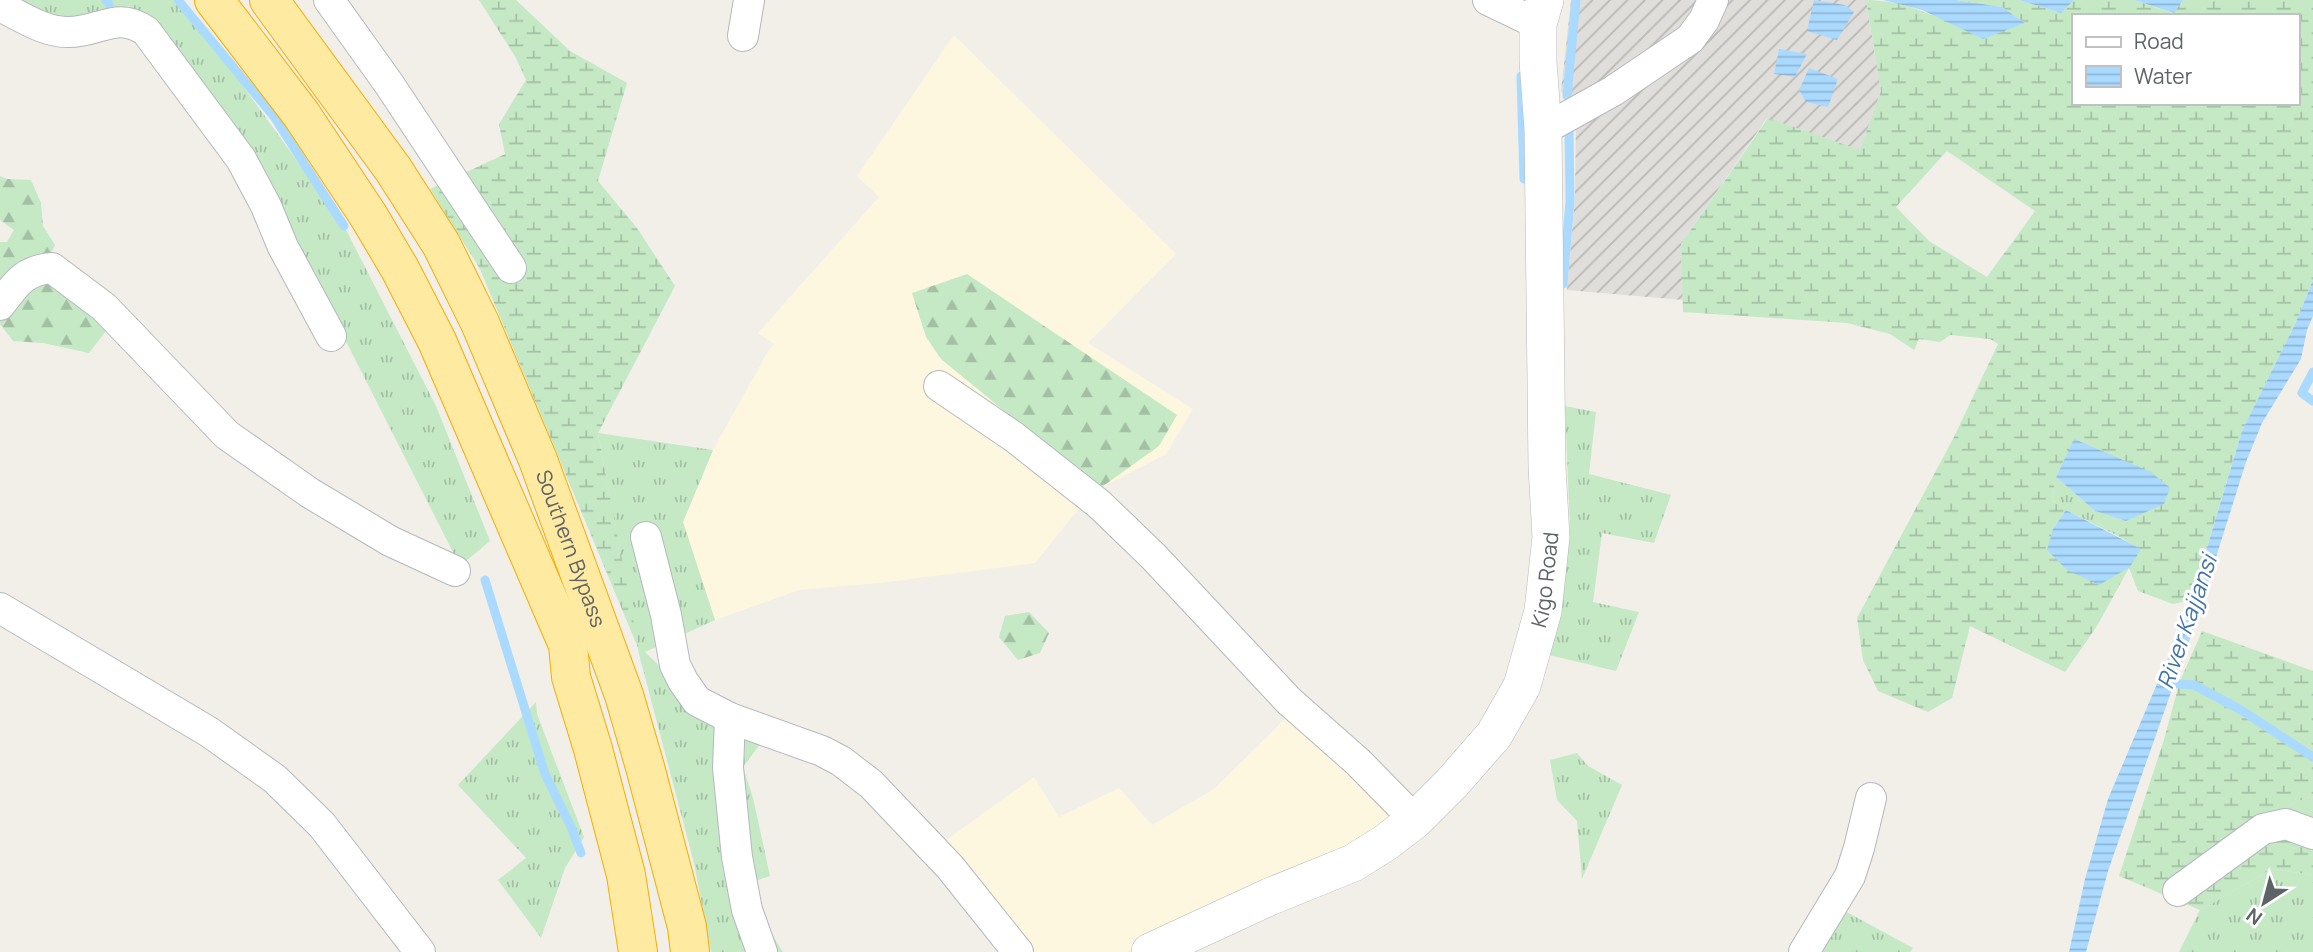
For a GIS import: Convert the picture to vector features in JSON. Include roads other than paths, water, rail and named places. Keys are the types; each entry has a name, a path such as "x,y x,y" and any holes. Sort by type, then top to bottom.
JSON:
{"highway":[{"name":"Southern Bypass","path":"214,0 301,114 353,191 400,269 437,341 568,645 570,677 593,749 626,875 638,952"},
{"name":"Southern Bypass","path":"269,0 393,169 441,244 480,323 538,460 624,695 687,927 690,952"}],"street":[{"path":"329,0 389,84 511,268"},
{"path":"743,36 749,0"},
{"path":"1488,0 1541,12"},
{"path":"1543,130 1613,91 1690,39 1704,20 1713,0"},
{"path":"0,6 47,28 66,33 118,21 134,22 146,31 241,159 266,206 283,247 331,335"},
{"name":"Kigo Road","path":"1150,952 1280,892 1353,863 1415,820 1494,735 1522,685 1543,611 1551,537 1547,467 1543,130 1538,61 1541,12"},
{"path":"0,305 20,280 36,270 52,268 104,307 227,435 310,493 390,541 455,571"},
{"path":"939,386 1014,437 1099,504 1153,556 1289,701 1359,762 1415,820"},
{"path":"646,537 666,615 675,665 697,701 730,718 822,751 841,761 871,784 950,867 1018,952"},
{"path":"0,608 209,732 275,779 322,825 420,952"},
{"path":"730,718 728,768 737,857 747,910 762,952"},
{"path":"1804,952 1850,876 1871,797"},
{"path":"2178,891 2263,829 2286,824 2313,834"}],"water":[{"path":"1814,0 1845,5 1854,12 1837,40 1807,31"},
{"path":"1883,0 1956,0 2002,7 2025,23 1983,39 1922,10"},
{"path":"2019,0 2074,0 2061,13"},
{"path":"2134,0 2183,0 2174,13"},
{"path":"1779,49 1807,54 1795,77 1774,74"},
{"path":"1809,68 1838,79 1828,107 1806,102 1799,90"},
{"name":"River Kajjansi","path":"2313,280 2313,316 2301,359 2262,423 2246,462 2194,627 2108,871 2086,952 2069,952 2085,879 2108,799 2188,611 2242,431 2296,322"},
{"path":"2074,439 2151,472 2170,488 2164,504 2126,521 2095,511 2056,477"},
{"path":"2066,510 2141,549 2130,567 2099,585 2067,570 2047,550 2053,529"}],"waterway":[{"path":"106,0 109,4"},
{"path":"178,0 275,118 344,226"},
{"path":"1567,96 1576,0"},
{"path":"1521,76 1524,179"},
{"path":"1563,284 1570,201 1569,129"},
{"path":"2313,372 2302,393 2313,401"},
{"path":"485,580 545,774 581,853"},
{"name":"River Kajjansi","path":"2166,683 2194,685 2241,710 2313,757"}]}
